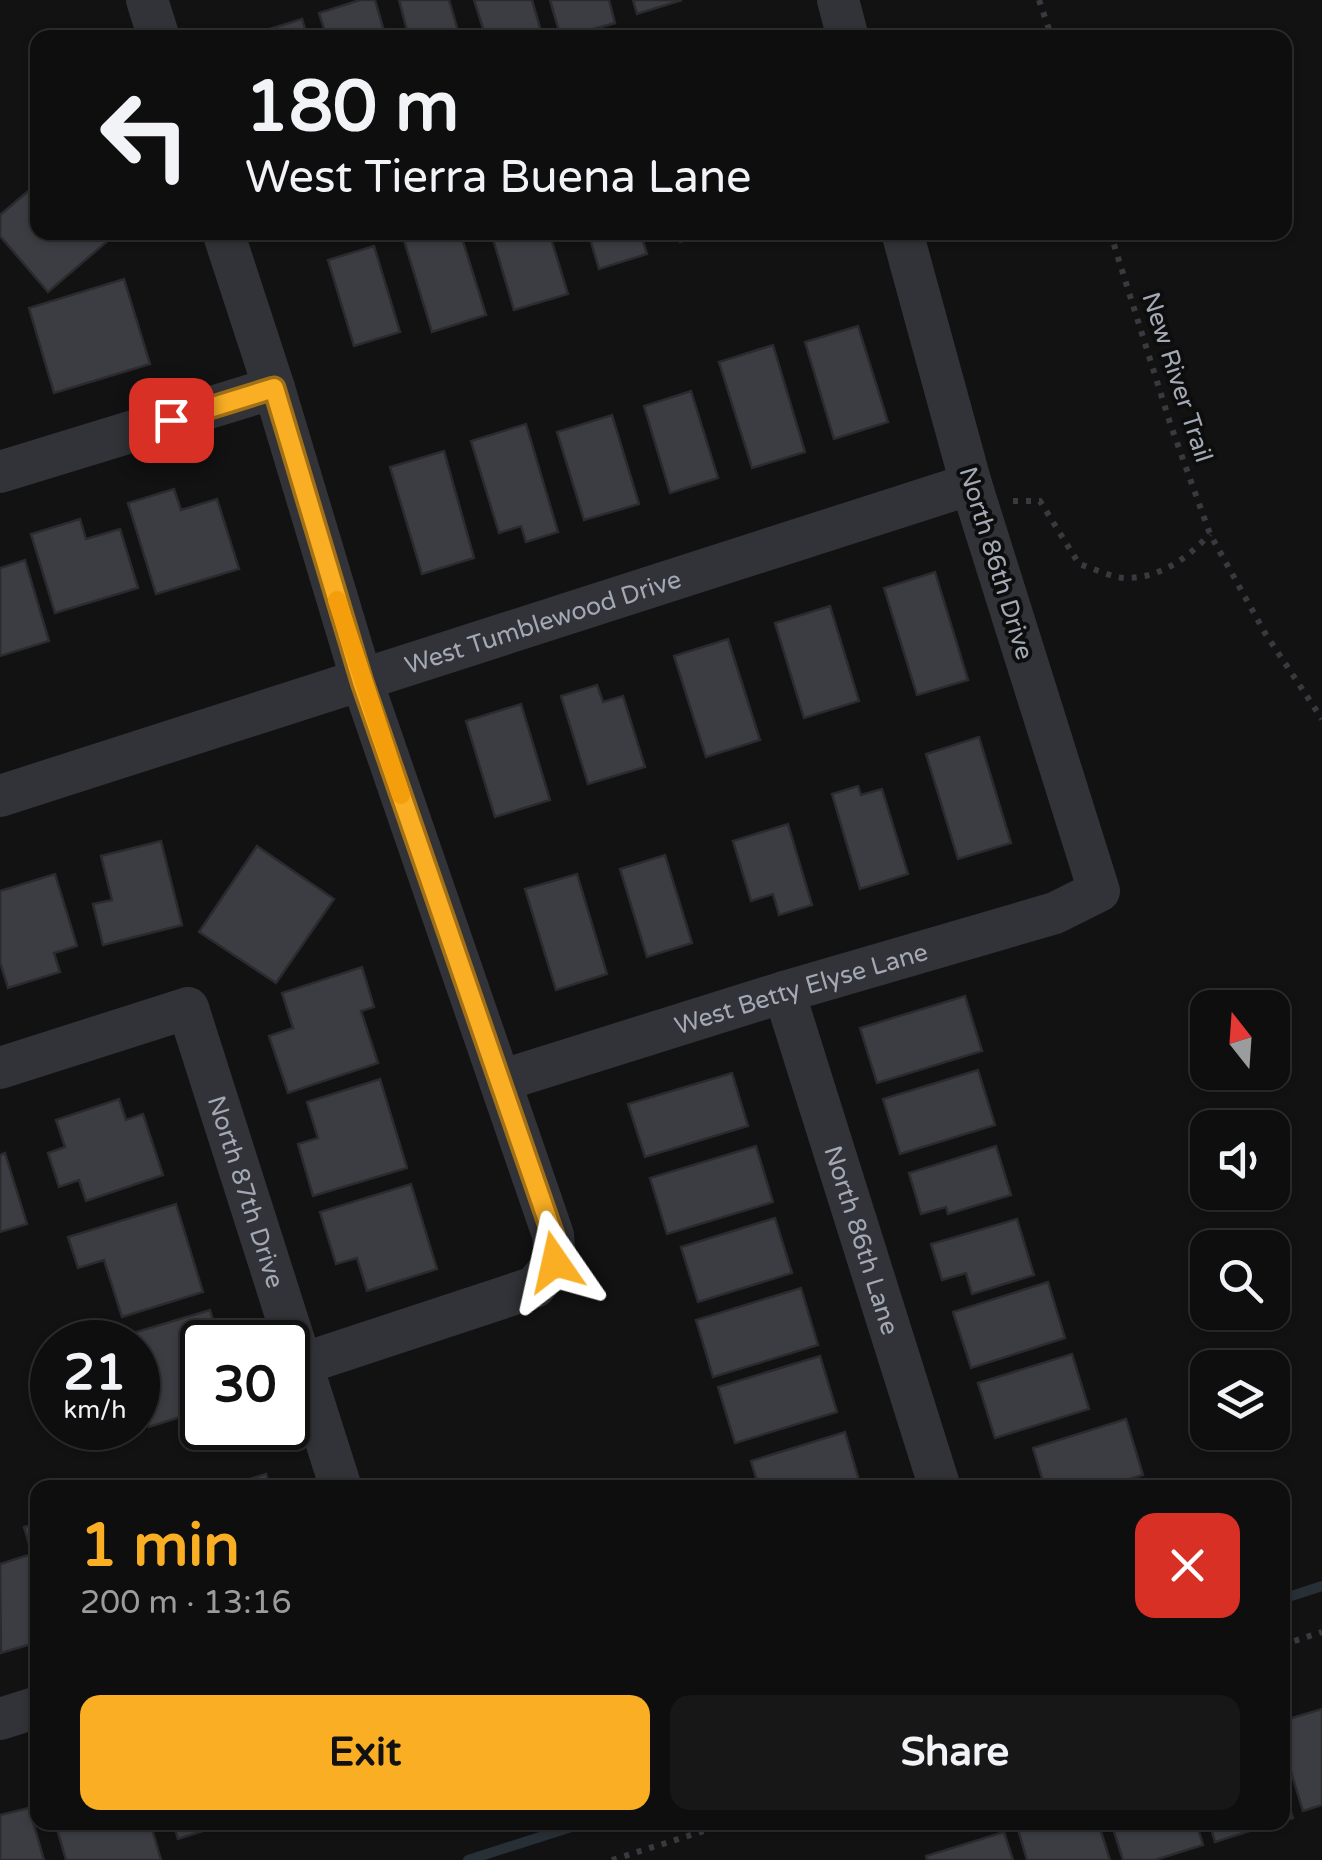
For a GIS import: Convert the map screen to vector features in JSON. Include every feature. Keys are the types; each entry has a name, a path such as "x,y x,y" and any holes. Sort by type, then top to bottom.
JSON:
{"street":[{"path":"148,0 157,30"},
{"path":"226,240 362,682 553,1235 555,1262 536,1287 310,1361"},
{"name":"North 86th Drive","path":"904,240 976,498 1099,891"},
{"path":"0,472 274,388"},
{"name":"West Tumblewood Drive","path":"0,796 362,682 976,498"},
{"name":"West Betty Elyse Lane","path":"500,1081 1055,913 1099,891"},
{"name":"North 86th Lane","path":"784,992 937,1480"},
{"name":"North 87th Drive","path":"0,1068 188,1008 288,1320"},
{"name":"North 87th Drive","path":"310,1389 338,1480"},
{"path":"0,1719 30,1710"}],"path":[{"path":"1040,0 1049,30"},
{"name":"New River Trail","path":"1113,240 1210,534 1265,633 1322,719"},
{"path":"976,498 1040,501 1080,564 1124,578 1163,570 1191,554 1210,534"},
{"path":"1290,1642 1322,1632"},
{"path":"612,1860 707,1830"}],"building":[{"path":"360,0 375,0 384,30 324,30 319,13"},
{"path":"399,0 449,0 458,30 407,30"},
{"path":"474,0 532,0 541,30 483,30"},
{"path":"550,0 609,0 615,23 590,30 559,30"},
{"path":"633,0 682,0 637,14"},
{"path":"302,19 305,30 266,30"},
{"path":"30,190 30,240 109,240 48,292 0,236 0,215"},
{"path":"404,240 463,240 486,315 432,332"},
{"path":"493,240 551,240 568,294 514,310"},
{"path":"590,240 643,240 647,254 599,269"},
{"path":"374,246 400,332 354,346 328,260"},
{"path":"124,279 150,364 54,393 29,308"},
{"path":"858,326 888,422 834,439 805,342"},
{"path":"773,345 805,452 752,468 719,362"},
{"path":"691,391 718,478 670,493 644,406"},
{"path":"612,415 639,504 584,520 557,432"},
{"path":"526,424 558,532 526,542 521,526 499,533 471,441"},
{"path":"444,451 474,558 422,574 390,467"},
{"path":"174,489 181,510 217,499 239,569 156,594 128,503"},
{"path":"80,519 86,539 120,529 138,588 55,613 31,534"},
{"path":"25,560 49,641 0,656 0,568"},
{"path":"935,572 968,680 917,695 884,588"},
{"path":"830,606 859,701 804,718 775,623"},
{"path":"728,639 760,740 706,757 674,656"},
{"path":"597,685 603,702 623,696 645,767 588,784 561,696"},
{"path":"521,704 550,800 495,817 466,721"},
{"path":"979,737 1011,843 958,859 926,754"},
{"path":"858,786 861,795 882,789 908,874 860,889 832,794"},
{"path":"788,824 812,905 779,915 773,894 751,901 733,841"},
{"path":"161,841 182,925 103,945 93,904 112,900 101,856"},
{"path":"257,846 334,899 276,983 199,932"},
{"path":"665,855 692,943 647,957 620,869"},
{"path":"55,874 77,946 54,953 60,972 8,988 0,962 0,891"},
{"path":"577,874 607,974 556,990 525,889"},
{"path":"362,967 374,1007 361,1011 378,1063 288,1093 269,1036 293,1028 282,993"},
{"path":"965,996 982,1051 877,1083 860,1028"},
{"path":"978,1070 995,1125 900,1154 883,1099"},
{"path":"732,1073 748,1126 645,1157 628,1104"},
{"path":"380,1079 407,1168 313,1196 298,1144 318,1138 307,1102"},
{"path":"119,1099 126,1120 143,1114 163,1175 86,1201 79,1180 59,1187 48,1153 65,1147 56,1120"},
{"path":"756,1146 773,1202 667,1234 650,1178"},
{"path":"996,1146 1011,1195 948,1214 946,1207 921,1214 909,1173"},
{"path":"5,1153 27,1224 0,1232 0,1155"},
{"path":"411,1184 437,1269 367,1291 357,1258 336,1264 320,1212"},
{"path":"176,1204 203,1292 122,1317 104,1260 78,1268 68,1237"},
{"path":"775,1218 792,1273 698,1302 681,1247"},
{"path":"1017,1219 1034,1275 972,1294 966,1273 942,1280 931,1244"},
{"path":"1048,1282 1065,1338 971,1368 953,1312"},
{"path":"801,1288 818,1345 713,1377 696,1320"},
{"path":"210,1310 213,1320 180,1320 180,1417 160,1423 160,1325"},
{"path":"1072,1354 1089,1409 995,1438 978,1383"},
{"path":"820,1356 837,1412 735,1443 718,1387"},
{"path":"1126,1419 1143,1475 1127,1480 1043,1480 1033,1448"},
{"path":"845,1432 859,1480 757,1480 751,1461"},
{"path":"30,1525 30,1547 24,1527"},
{"path":"30,1555 30,1644 1,1653 0,1564"},
{"path":"1322,1709 1322,1805 1303,1811 1290,1768 1290,1719"},
{"path":"29,1808 30,1830 35,1830 44,1860 0,1860 0,1815"},
{"path":"57,1830 152,1830 161,1860 66,1860"},
{"path":"175,1830 206,1830 178,1839"},
{"path":"1018,1830 1101,1830 1110,1860 1027,1860"},
{"path":"1114,1830 1198,1830 1203,1845 1155,1860 1123,1860"},
{"path":"1211,1830 1253,1830 1215,1842"},
{"path":"1004,1832 1013,1860 927,1860 926,1856"}],"waterway":[{"path":"1290,1596 1322,1586"},
{"path":"468,1860 562,1830"}],"slow traffic":[{"path":"337,600 401,795"}],"route":[{"path":"171,420 274,388 362,682 553,1235 555,1262"}]}
